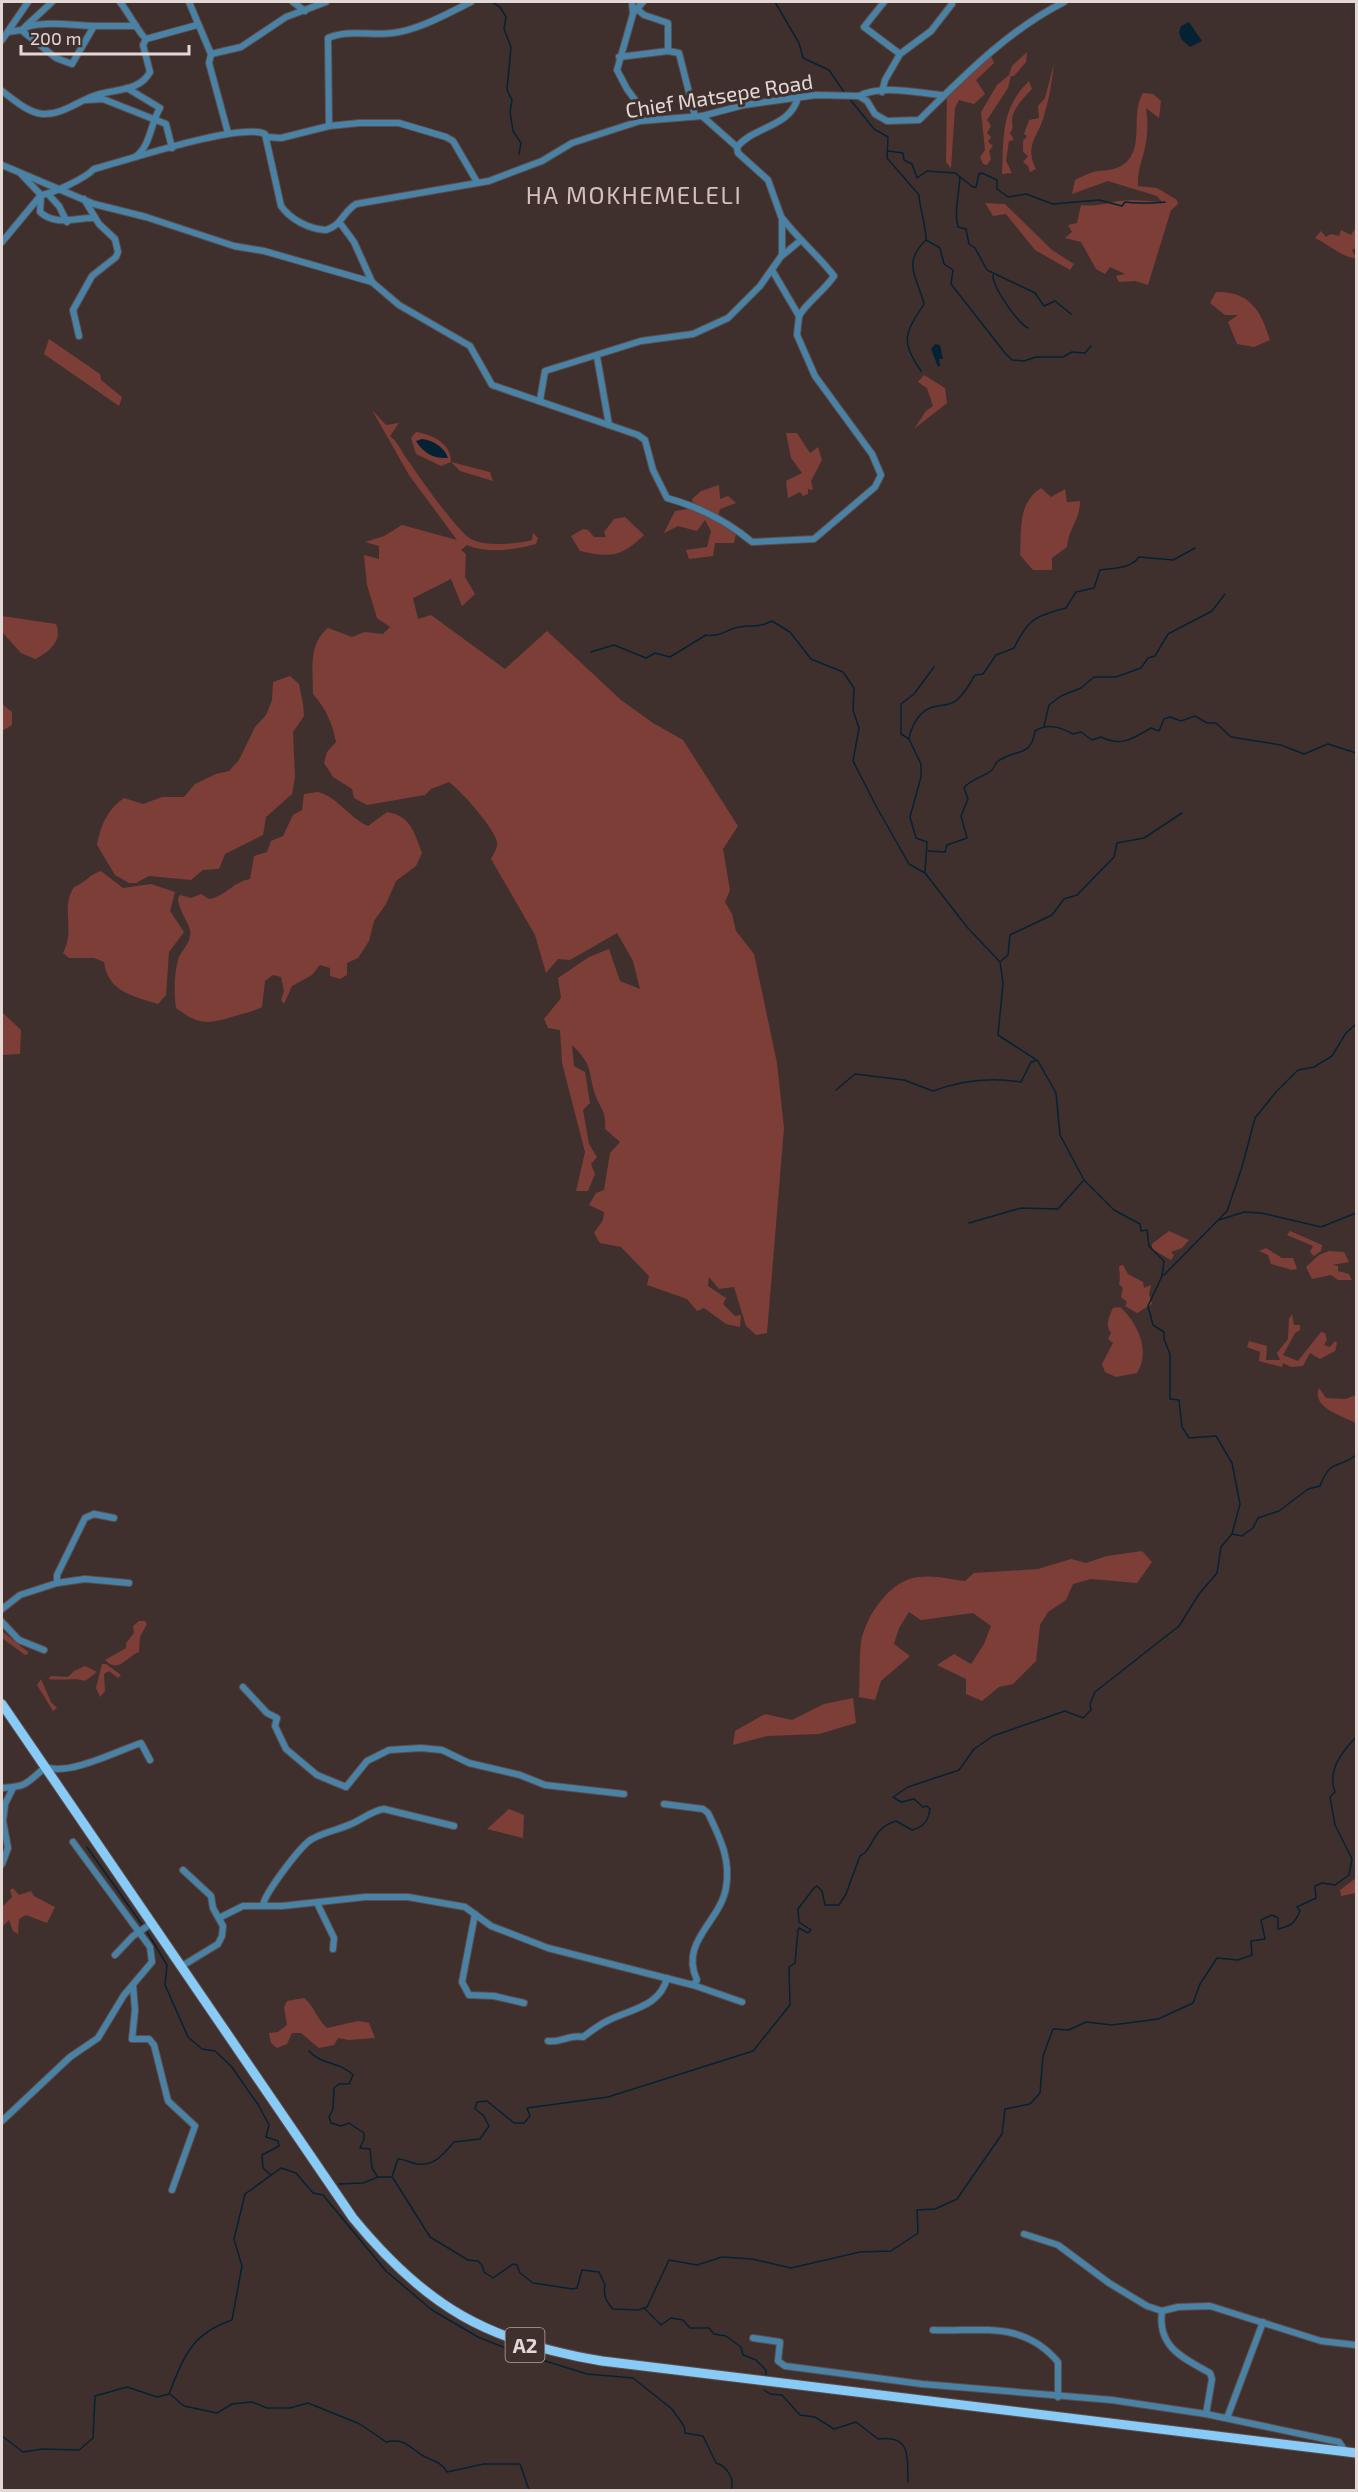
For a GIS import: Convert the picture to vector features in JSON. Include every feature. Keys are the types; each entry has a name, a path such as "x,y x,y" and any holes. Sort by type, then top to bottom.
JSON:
{"main road":[{"name":"A2","path":"2,1704 365,2233 408,2278 460,2317 488,2330 553,2353 602,2361 1356,2453"}],"street":[{"path":"2,40 8,32 9,25 28,2"},
{"path":"23,29 52,2"},
{"path":"120,2 141,36 146,39 197,25"},
{"path":"189,2 211,54 209,63 228,134"},
{"path":"293,2 305,11"},
{"path":"211,54 241,47 286,17 326,2"},
{"path":"329,126 328,38 344,33 400,32 421,26 471,2"},
{"path":"632,2 635,12"},
{"path":"643,2 635,12 619,57 617,70 627,89 650,120"},
{"path":"884,2 864,27 900,54"},
{"path":"859,96 867,101 875,114 887,121 919,120 942,95 1015,31 1064,2"},
{"path":"882,92 885,80 900,54 931,31 952,4"},
{"path":"635,12 668,23 668,51"},
{"path":"8,32 47,24 136,26"},
{"path":"23,29 56,58 72,64 94,26"},
{"path":"2,91 30,110 43,114 66,109 93,96 127,88 146,79 150,72 143,45 146,39"},
{"path":"619,57 668,51 679,53 699,116 737,147 738,153 768,180 782,219 782,255"},
{"path":"127,88 160,108 153,119 149,140 140,154 132,160"},
{"name":"Chief Matsepe Road","path":"340,223 349,208 356,204 477,182 519,171 572,143 650,120 699,116 744,105 816,94 859,96 865,93 882,92 942,95"},
{"path":"737,147 789,114 796,106 798,97"},
{"path":"85,100 103,99 166,124 172,148"},
{"path":"2,242 45,195 80,180 94,170 228,134 256,132 267,137 281,138 329,126 399,123 446,137 457,147 477,182"},
{"path":"267,137 272,172 281,206 287,214 318,230 333,228 340,223 354,242 372,282"},
{"path":"2,165 21,174 59,206 67,222"},
{"path":"21,174 29,175 83,199 234,246 264,251 372,282 399,305 470,346 492,385 643,438 656,478 667,498 684,502 711,514 735,528 752,542 814,539 875,487 881,475 872,454 815,376 797,335 799,316 803,308 817,298 834,276 822,258 782,219"},
{"path":"73,194 80,180"},
{"path":"45,195 40,212 51,219 67,222 82,218 95,218"},
{"path":"80,336 73,310 92,276 116,257 118,252 115,239 95,218 83,199"},
{"path":"540,400 545,371 642,342 683,338 719,324 754,293 782,255 801,240"},
{"path":"772,270 799,316"},
{"path":"597,357 609,425"},
{"path":"57,1584 57,1575 85,1518 94,1514 114,1518"},
{"path":"2,1609 20,1595 57,1584 85,1579 129,1583"},
{"path":"2,1622 19,1640 44,1650"},
{"path":"243,1687 267,1713 277,1718 275,1726 286,1749 317,1775 345,1787 366,1761 389,1750 421,1748 442,1750 469,1762 520,1775 545,1785 624,1794"},
{"path":"2,1788 13,1788 31,1782 46,1767 53,1770 80,1765 141,1743 150,1760"},
{"path":"2,1864 8,1848 3,1821 5,1804 13,1788"},
{"path":"664,1804 703,1809 708,1813 725,1846 728,1875 726,1891 693,1951 690,1965 697,1980 693,1985"},
{"path":"263,1905 264,1898 284,1868 310,1839 353,1824 374,1811 384,1809 454,1826"},
{"path":"2,2118 58,2067 98,2038 133,1985 153,1962 150,1947 140,1932 73,1842"},
{"path":"182,1966 218,1944 222,1936 219,1918 213,1908 211,1896 183,1870"},
{"path":"219,1918 243,1906 316,1904 365,1897 408,1897 465,1907 491,1926 548,1947 693,1985 742,2002"},
{"path":"316,1904 334,1938 333,1949"},
{"path":"475,1914 462,1982 469,1995 494,1996 524,2003"},
{"path":"115,1955 152,1923"},
{"path":"548,2042 577,2036 583,2037 609,2020 641,2008 665,1989 667,1978"},
{"path":"133,1985 135,2010 132,2038 149,2039 154,2045 168,2101 195,2126 172,2190"},
{"path":"1024,2234 1058,2245 1126,2294 1162,2311 1178,2307 1210,2306 1321,2342 1356,2344"},
{"path":"1162,2311 1160,2326 1174,2353 1210,2373 1206,2414"},
{"path":"1227,2418 1263,2322"},
{"path":"933,2330 1005,2330 1037,2341 1058,2362 1058,2397"},
{"path":"753,2338 780,2342 778,2361 785,2366 868,2379 1112,2400 1206,2414 1339,2442 1345,2451"}],"shaded area":[{"path":"1027,52 1026,62 1014,76 1011,76 1008,88 987,120 991,126 987,133 991,137 988,142 993,146 989,151 991,159 987,165 983,164 980,157 985,150 981,112 997,85 1009,75 1012,66"},
{"path":"991,56 994,63 976,80 985,94 974,104 959,100 955,108 951,168 946,162 947,93"},
{"path":"1054,64 1046,110 1033,141 1031,154 1036,169 1030,172 1028,166 1023,162 1028,156 1023,152 1023,141 1027,136 1024,134 1029,120 1039,118 1038,106 1045,98"},
{"path":"1029,81 1032,89 1017,107 1012,119 1010,133 1014,140 1009,141 1006,161 1012,173 1002,174 1005,124 1008,113 1013,102"},
{"path":"1143,93 1153,94 1161,101 1159,118 1146,108 1147,137 1138,186 1157,188 1177,200 1178,204 1171,210 1148,285 1135,281 1119,282 1116,276 1125,274 1110,267 1105,274 1096,269 1081,242 1065,238 1072,232 1068,225 1077,223 1081,205 1130,200 1162,202 1157,196 1108,181 1072,194 1075,180 1093,172 1118,168 1129,159 1136,142 1137,112"},
{"path":"985,203 1005,204 1052,250 1074,264 1070,270 1035,250 1006,214 993,216"},
{"path":"1355,229 1356,248 1352,250 1356,258 1341,253 1315,238 1321,231 1326,237 1331,234 1339,236 1341,230 1351,235"},
{"path":"1216,292 1238,295 1246,299 1263,320 1270,340 1254,347 1237,344 1228,322 1238,315 1225,315 1210,303"},
{"path":"49,339 100,374 101,380 122,397 119,406 44,354"},
{"path":"924,375 945,388 947,403 914,429 926,411 933,406 927,388 918,382"},
{"path":"372,410 386,425 399,423 390,436 448,515 471,539 477,542 501,544 532,540 533,533 538,538 536,544 510,549 492,550 467,545 461,550 466,554 465,577 475,594 462,606 451,579 413,598 418,619 431,615 505,669 547,631 621,700 653,723 683,740 738,826 723,849 730,890 725,902 732,914 736,931 754,954 777,1063 784,1128 767,1333 756,1335 746,1326 734,1287 719,1289 709,1277 708,1286 726,1298 723,1304 735,1316 741,1315 740,1327 726,1324 704,1308 697,1311 687,1299 647,1285 649,1276 621,1247 600,1243 594,1233 603,1220 604,1212 589,1205 596,1193 604,1190 610,1153 620,1142 605,1129 604,1115 593,1088 589,1070 584,1059 572,1045 574,1066 585,1072 590,1103 583,1110 589,1144 597,1157 591,1164 595,1174 588,1191 576,1191 585,1152 562,1063 560,1030 548,1028 544,1019 561,998 558,978 589,957 609,949 620,981 640,989 633,961 617,933 570,960 558,959 546,973 535,935 491,859 497,846 493,832 470,802 454,786 449,782 431,789 425,795 367,805 354,798 352,789 333,777 324,763 327,752 336,742 328,716 313,694 312,667 317,642 328,628 352,637 365,632 383,634 390,627 377,618 367,585 364,555 379,559 379,546 365,542 384,536 402,525 457,540 409,475"},
{"path":"416,432 440,441 448,450 451,462 441,466 416,454 411,438"},
{"path":"786,433 797,433 810,453 818,447 822,460 811,481 813,490 808,489 808,494 803,496 800,492 788,498 786,481 802,473 791,458"},
{"path":"451,462 490,472 493,481 460,471"},
{"path":"719,485 720,499 728,496 736,503 720,509 717,522 736,534 734,543 715,543 713,556 689,559 686,550 707,547 711,531 705,520 697,531 678,526 664,533 675,511 694,508 692,499 701,491"},
{"path":"1041,488 1051,497 1065,489 1067,502 1080,501 1067,547 1052,558 1052,570 1033,570 1020,555 1024,509 1033,494"},
{"path":"625,517 644,535 622,552 600,555 580,551 571,536 583,529 588,530 594,537 606,537 604,532 614,519"},
{"path":"2,616 56,624 58,636 56,641 50,649 35,659 21,653 2,632"},
{"path":"290,676 299,684 304,716 293,732 295,777 292,794 266,817 263,835 225,854 219,869 203,870 191,880 149,876 136,883 129,883 115,875 97,845 103,825 113,808 124,798 143,804 162,797 184,797 195,784 216,774 229,771 239,760 255,727 266,715 272,700 273,682"},
{"path":"2,704 12,712 12,725 2,731"},
{"path":"318,792 332,799 368,826 387,812 407,821 417,838 422,853 416,866 396,881 386,904 374,921 369,941 358,958 347,963 347,975 340,979 330,976 330,968 320,965 312,975 292,986 284,1004 281,1000 284,991 281,977 273,975 265,981 262,1007 259,1009 211,1022 198,1021 184,1014 176,1008 175,976 179,957 188,942 190,932 178,898 180,895 191,898 201,894 209,899 250,879 254,856 267,852 271,841 283,836 293,815 302,810 304,794"},
{"path":"101,871 123,888 151,884 175,892 170,911 184,932 169,952 166,995 158,1004 131,995 116,986 106,972 104,962 94,958 69,958 63,953 68,936 70,895 74,887"},
{"path":"2,1012 21,1030 20,1054 2,1055"},
{"path":"1169,1231 1189,1240 1182,1248 1171,1252 1174,1255 1171,1260 1152,1249 1152,1244"},
{"path":"1290,1231 1322,1245 1321,1251 1314,1256 1310,1252 1313,1246 1287,1235"},
{"path":"1266,1248 1282,1258 1293,1258 1297,1269 1292,1270 1271,1264 1268,1255 1259,1251"},
{"path":"1329,1251 1344,1252 1349,1262 1332,1265 1338,1266 1338,1271 1349,1274 1352,1280 1338,1280 1331,1275 1312,1279 1306,1267 1319,1255"},
{"path":"1123,1265 1128,1274 1143,1282 1144,1288 1151,1285 1149,1294 1152,1304 1137,1313 1125,1306 1127,1302 1121,1297 1123,1288 1119,1284 1119,1266"},
{"path":"1120,1307 1137,1329 1143,1347 1143,1356 1137,1373 1116,1377 1105,1372 1102,1364 1113,1343 1108,1339 1111,1333 1108,1327 1109,1317 1113,1308"},
{"path":"1292,1314 1294,1325 1300,1325 1300,1330 1295,1333 1283,1355 1298,1361 1321,1332 1325,1333 1327,1340 1324,1345 1330,1347 1335,1341 1337,1343 1335,1351 1320,1359 1310,1353 1303,1366 1291,1367 1283,1363 1282,1367 1259,1361 1260,1352 1247,1347 1249,1341 1267,1346 1266,1360 1280,1360 1277,1353 1288,1339 1289,1319"},
{"path":"1319,1388 1326,1398 1346,1399 1356,1395 1356,1423 1324,1406 1318,1395"},
{"path":"1142,1551 1152,1562 1137,1583 1091,1579 1073,1584 1066,1600 1048,1612 1040,1625 1036,1661 1013,1684 999,1687 982,1701 966,1694 966,1679 937,1665 954,1654 971,1664 984,1644 991,1626 973,1613 921,1620 909,1612 899,1628 894,1644 910,1656 881,1681 875,1700 859,1697 860,1648 864,1632 881,1600 899,1584 919,1577 965,1581 974,1573 1038,1569 1071,1559 1086,1563 1107,1556"},
{"path":"139,1621 145,1621 147,1624 140,1637 139,1652 118,1665 110,1664 105,1660 126,1648 126,1643 134,1633 133,1626"},
{"path":"2,1631 28,1654 25,1655 2,1638"},
{"path":"102,1664 106,1664 121,1675 118,1678 109,1671 104,1674 105,1691 100,1697 96,1688"},
{"path":"85,1666 97,1672 85,1681 48,1679 51,1676 68,1677"},
{"path":"41,1679 51,1702 57,1708 53,1711 37,1685"},
{"path":"853,1698 856,1723 819,1734 767,1736 733,1745 735,1731 765,1714 792,1720 824,1704"},
{"path":"509,1809 524,1815 523,1838 487,1829"},
{"path":"1356,1878 1356,1893 1341,1896 1340,1890"},
{"path":"13,1888 19,1895 31,1891 34,1896 55,1907 47,1923 26,1915 19,1919 18,1934 13,1931 9,1920 2,1927 2,1907 12,1897 10,1890"},
{"path":"304,1998 327,2028 358,2021 369,2023 375,2038 349,2040 338,2038 334,2045 319,2048 301,2033 292,2033 287,2044 277,2048 271,2043 269,2033 278,2032 287,2025 284,2007 287,2001"}],"water":[{"path":"1189,22 1202,41 1190,47 1181,39 1179,32 1181,26"},
{"path":"935,344 940,345 943,359 939,359 940,366 938,367 931,349"},
{"path":"422,439 438,445 448,458 426,452 416,441"}],"waterway":[{"path":"492,2 500,7 506,17 504,29 511,47 507,90 512,100 510,112 513,131 521,143 519,154"},
{"path":"763,2 770,2"},
{"path":"775,2 799,43 803,58 829,70 844,92"},
{"path":"849,98 874,129 888,137 887,158 919,195 926,240 940,248 944,264 953,270 951,284 1005,353 1012,360 1024,361 1036,357 1063,357 1072,352 1085,353 1091,346"},
{"path":"888,151 903,153 904,160 912,164 917,178 927,171 955,173 976,187 979,174 982,173 997,180 997,189 1008,197 1026,194 1053,204 1099,200 1122,206 1125,202 1165,202"},
{"path":"960,177 958,227 966,229 969,244 975,248 987,270 1035,293 1044,306 1055,301 1071,314"},
{"path":"921,371 910,352 908,337 909,330 924,304 915,279 913,264 914,256 926,240"},
{"path":"993,275 1006,304 1028,328"},
{"path":"909,739 913,725 922,713 958,699 975,675 983,674 996,655 1014,648 1028,625 1034,620 1066,608 1076,592 1094,588 1100,570 1126,566 1139,557 1173,560 1195,548"},
{"path":"1044,726 1049,705 1061,696 1081,688 1094,677 1116,677 1141,668 1148,658 1155,656 1168,634 1212,611 1225,594"},
{"path":"339,2184 363,2183 378,2177 392,2177 398,2159 417,2164 429,2163 439,2158 454,2142 480,2139 489,2126 483,2115 475,2109 477,2102 487,2101 514,2123 524,2123 530,2116 527,2108 608,2097 753,2051 790,2005 789,1967 795,1963 798,1930 799,1928 808,1933 811,1930 799,1922 798,1909 817,1886 822,1891 825,1905 839,1905 846,1894 860,1856 868,1849 881,1829 896,1821 912,1830 920,1827 927,1820 930,1809 927,1806 923,1807 914,1799 901,1802 893,1797 908,1787 959,1770 974,1749 993,1736 1065,1711 1083,1718 1091,1710 1090,1704 1095,1692 1179,1626 1199,1594 1217,1573 1221,1547 1232,1534 1240,1504 1232,1463 1216,1436 1189,1438 1182,1427 1179,1400 1170,1399 1170,1354 1164,1339 1164,1332 1153,1325 1148,1306 1162,1276 1164,1261 1149,1246 1147,1230 1141,1231 1140,1224 1114,1210 1084,1180 1060,1135 1056,1093 1038,1061 998,1035 1003,983 1000,962 967,927 925,873 909,864 876,806 853,761 859,728 853,710 854,688 843,672 811,659 790,632 772,621 758,626 739,627 715,635 706,635 670,657 655,653 646,658 614,645 591,652"},
{"path":"925,872 927,842 916,838 910,817 921,777 921,764 909,739 901,734 901,704 914,694 934,667"},
{"path":"928,851 945,852 947,845 967,838 961,816 968,799 964,788 970,782 992,770 1003,758 1021,752 1030,746 1035,731 1045,727 1059,728 1073,734 1081,732 1092,740 1101,737 1121,741 1151,728 1159,731 1164,719 1170,717 1181,721 1195,716 1207,723 1216,723 1231,737 1281,745 1304,754 1328,744 1356,753"},
{"path":"1001,961 1008,955 1010,935 1052,915 1064,899 1077,895 1114,857 1117,843 1144,838 1182,813"},
{"path":"1164,1275 1227,1211 1255,1118 1298,1070 1314,1067 1332,1056 1346,1033 1356,1024"},
{"path":"836,1090 855,1074 904,1080 933,1091 976,1080 1021,1082 1031,1062 1035,1061"},
{"path":"969,1223 1021,1208 1058,1209 1083,1181"},
{"path":"1219,1220 1244,1212 1261,1213 1321,1227 1356,1213"},
{"path":"1232,1534 1242,1536 1253,1528 1258,1518 1279,1511 1308,1489 1320,1486 1331,1467 1356,1455"},
{"path":"393,2178 430,2237 468,2260 478,2261 484,2272 493,2278 513,2264 517,2265 520,2273 533,2283 573,2289 577,2288 582,2270 599,2272 605,2285 606,2298 613,2309 638,2310 647,2307 669,2260 697,2265 722,2257 752,2259 791,2268 860,2252 891,2251 918,2233 917,2210 935,2209 957,2199 1002,2134 1005,2109 1030,2104 1040,2093 1043,2056 1053,2029 1069,2030 1086,2022 1112,2025 1158,2019 1193,2003 1200,1984 1217,1958 1238,1960 1252,1955 1251,1941 1265,1939 1261,1920 1272,1915 1278,1918 1278,1929 1289,1925 1300,1911 1297,1907 1316,1898 1315,1886 1322,1883 1335,1885 1349,1875 1352,1859 1335,1825 1330,1797 1335,1792 1333,1776 1337,1762 1356,1737"},
{"path":"87,1847 143,1926"},
{"path":"147,1932 167,1965 165,1985 188,2037 202,2049 215,2051 231,2066 259,2106 269,2125 266,2137 278,2141 279,2146 262,2155 263,2168 271,2175"},
{"path":"309,2051 319,2059 343,2068 353,2075 349,2084 339,2084 334,2088 333,2109 329,2117 331,2123 341,2126 349,2123 364,2133 360,2148 370,2149 372,2168 377,2176"},
{"path":"2,2436 23,2452 43,2449 79,2450 93,2438 95,2396 127,2387 157,2397 169,2394 179,2368 191,2348 207,2332 232,2320 242,2266 234,2239 245,2194 281,2168 296,2173 313,2193 323,2195 386,2271 432,2310 478,2337 513,2351 587,2374 633,2378 672,2409 684,2426 685,2433 703,2436 716,2463 724,2467 729,2474 732,2482 731,2490"},
{"path":"644,2308 661,2325 671,2318 683,2320 690,2328 709,2328 714,2334 726,2336 741,2347 743,2355 756,2360 766,2370 766,2377"},
{"path":"764,2390 770,2394 782,2395 800,2415 815,2417 834,2429 856,2422 878,2439 896,2440 902,2444 907,2455 908,2482"},
{"path":"170,2394 184,2406 217,2413 232,2404 252,2402 267,2408 290,2408 308,2403 360,2424 386,2442 404,2443 438,2463 447,2472 484,2464 520,2464 529,2490"}],"district":[{"name":"HA MOKHEMELELI","path":"634,194"}]}
